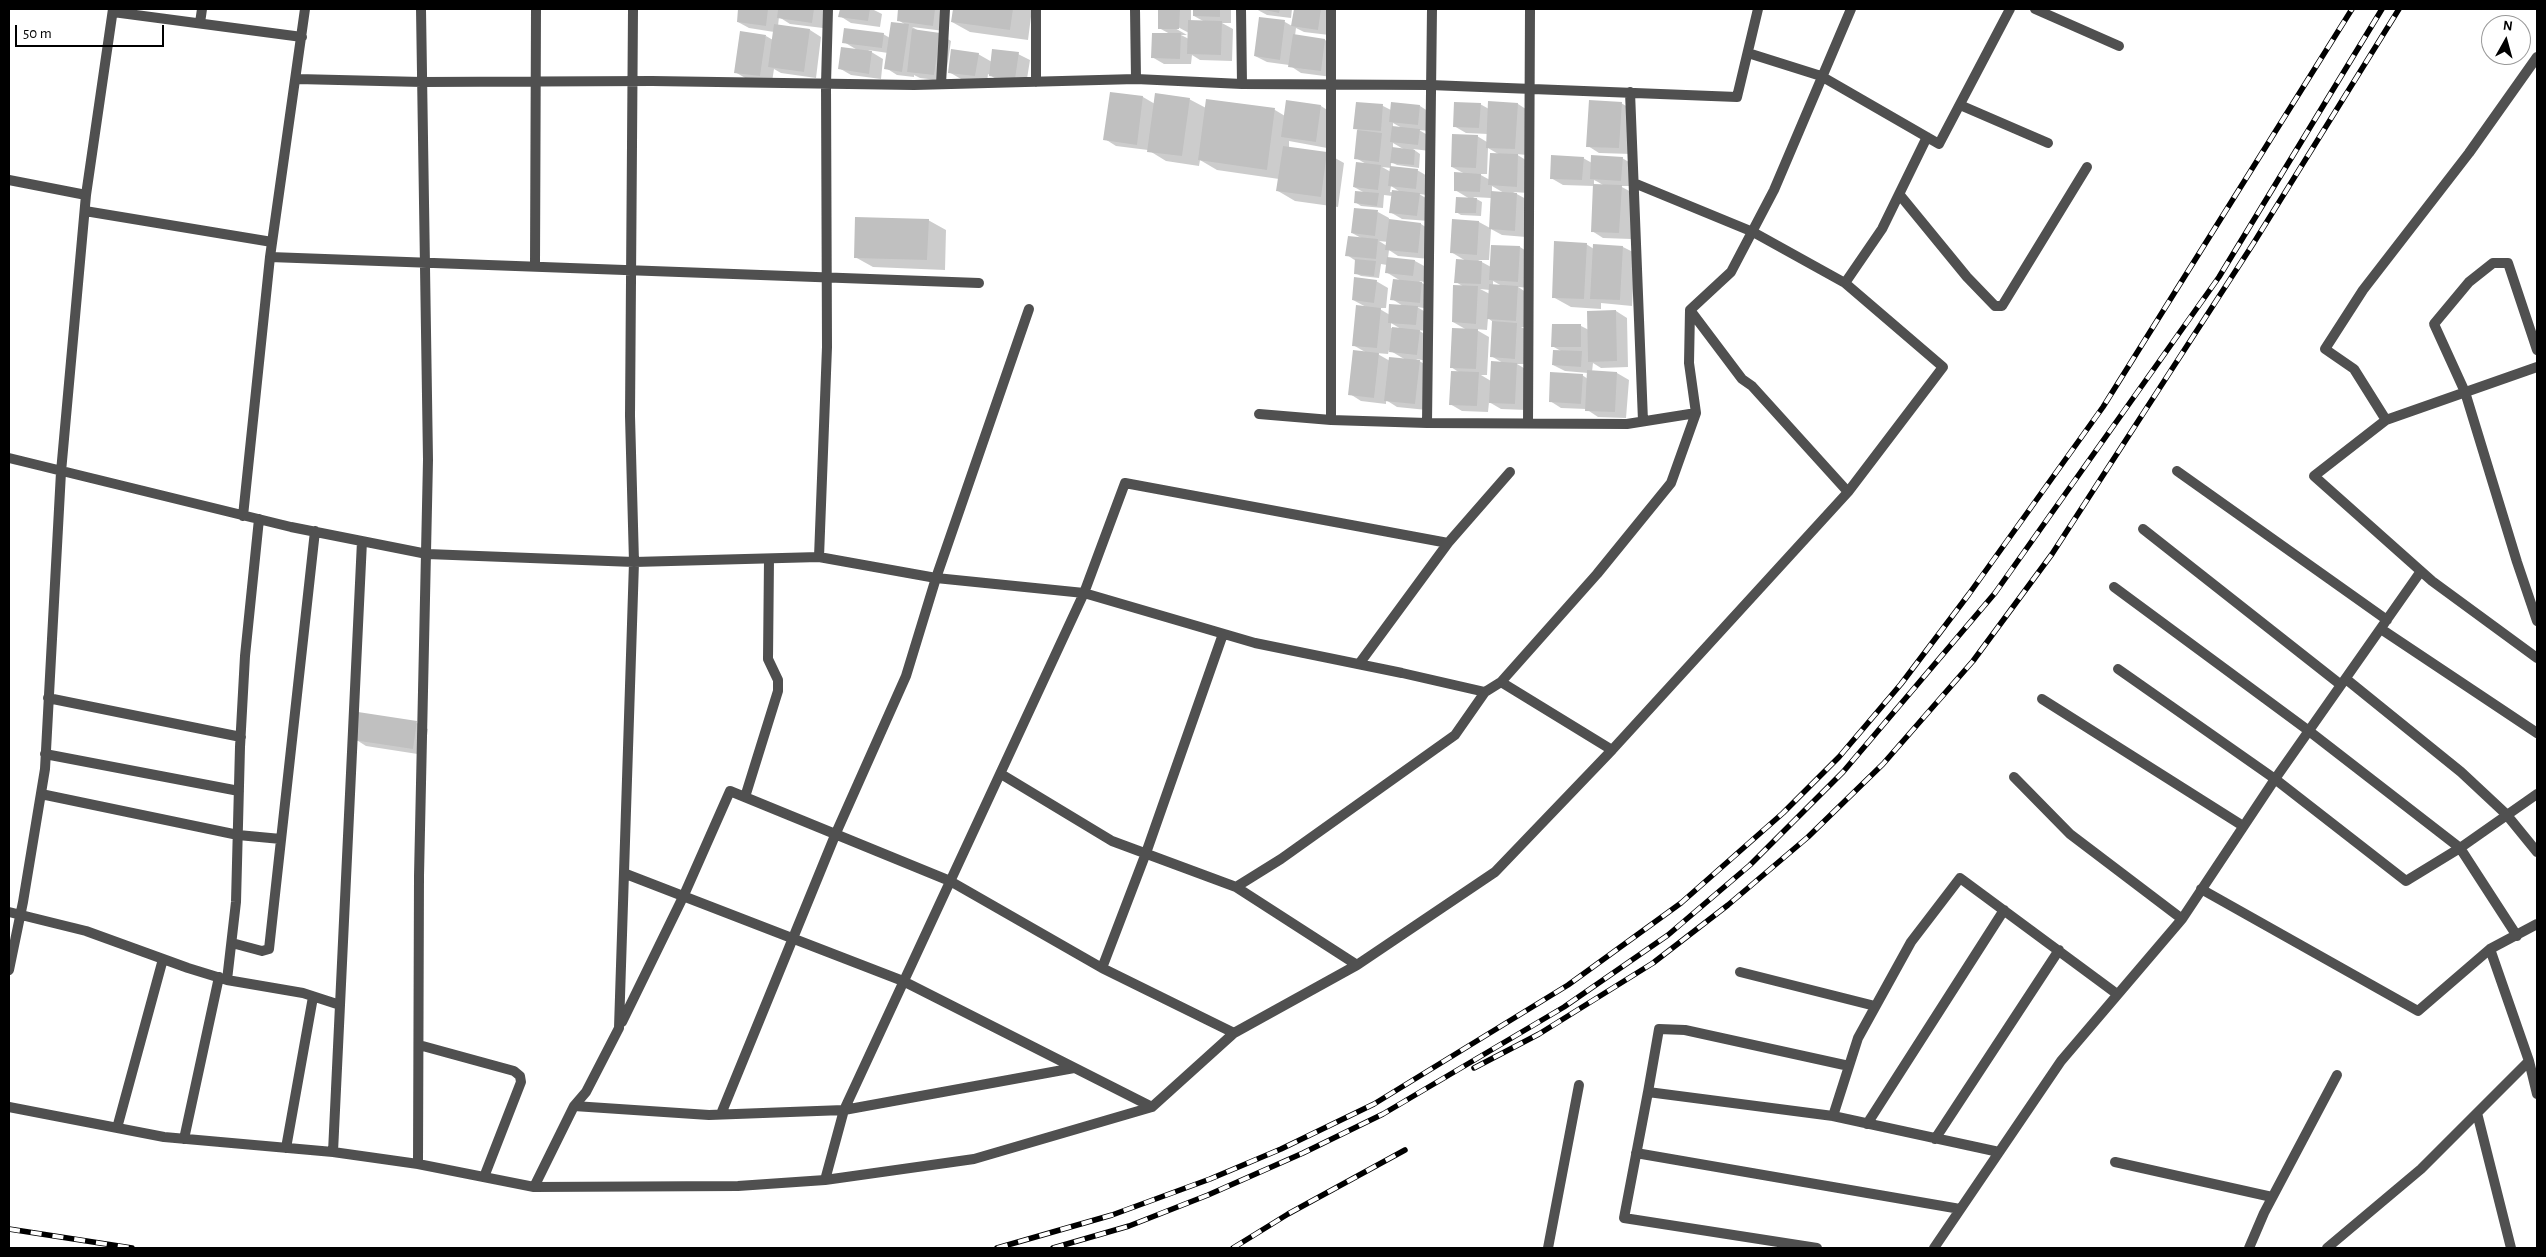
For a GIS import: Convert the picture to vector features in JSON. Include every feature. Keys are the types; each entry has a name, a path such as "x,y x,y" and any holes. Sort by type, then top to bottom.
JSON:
{"street":[{"path":"200,23 202,9"},
{"path":"243,516 270,257 297,79 305,9"},
{"path":"418,1164 420,876 427,554 421,9"},
{"path":"534,266 537,82 536,9"},
{"path":"619,1028 626,874 634,562 630,416 630,82 633,9"},
{"path":"819,557 827,347 826,84 828,9"},
{"path":"942,84 945,9"},
{"path":"1036,9 1036,82"},
{"path":"1135,9 1136,79"},
{"path":"1241,9 1242,84"},
{"path":"1331,9 1331,420"},
{"path":"1426,423 1432,9"},
{"path":"1528,423 1530,9"},
{"path":"297,79 422,82 826,84 942,84 1136,79 1242,84 1430,85 1736,97 1758,9"},
{"path":"1236,887 1281,859 1455,734 1485,692 1501,682 1597,574 1671,483 1696,413 1689,363 1690,310 1731,272 1753,232 1774,190 1851,9"},
{"path":"1748,53 1821,76 1939,144 2010,9"},
{"path":"2035,9 2118,46"},
{"path":"9,970 41,794 46,754 61,472 86,195 113,10 302,37"},
{"path":"2386,420 2354,369 2325,349 2362,290 2469,153 2537,57"},
{"path":"1630,92 1643,421"},
{"path":"1960,105 2048,143"},
{"path":"1846,283 1882,228 1927,137"},
{"path":"1899,194 1967,277 1995,306 2002,306 2087,167"},
{"path":"9,180 86,195"},
{"path":"9,1106 117,1128 184,1139 333,1152 418,1164 534,1187 738,1186 825,1180 974,1158 1152,1107 1234,1033 1357,965 1495,872 1612,750 1848,492 1943,366 1846,283 1753,232 1634,183"},
{"path":"85,212 272,242"},
{"path":"270,257 979,283"},
{"path":"2537,350 2508,264 2493,263 2469,282 2434,324 2465,392 2516,562 2537,621"},
{"path":"722,1114 836,832 906,676 936,578 1028,309"},
{"path":"1690,310 1742,379 1752,386 1848,492"},
{"path":"2537,367 2386,420 2314,476 2422,572 2537,658"},
{"path":"1259,414 1331,420 1426,423 1627,424 1696,413"},
{"path":"9,458 243,516 427,554 634,562 819,557 936,578 1084,593 1255,644 1359,664 1485,692"},
{"path":"2177,471 2387,620"},
{"path":"1359,664 1448,543 1510,472"},
{"path":"825,1180 844,1110 1084,593 1125,483 1448,543"},
{"path":"184,1139 232,944 236,902 241,737 258,519"},
{"path":"2143,529 2461,772 2506,814 2537,852"},
{"path":"232,944 262,951 269,949 315,531"},
{"path":"333,1152 362,541"},
{"path":"746,797 778,691 778,680 768,659 768,558"},
{"path":"1934,1248 2061,1061 2182,919 2275,779 2422,572"},
{"path":"2114,587 2309,731 2460,848 2517,936"},
{"path":"2381,629 2537,733"},
{"path":"1102,968 1146,853 1223,634"},
{"path":"2118,669 2275,779 2406,881 2460,848 2537,794"},
{"path":"1501,682 1612,750"},
{"path":"48,698 241,737"},
{"path":"2042,699 2244,826"},
{"path":"46,754 239,791"},
{"path":"1001,774 1112,840 1236,887 1357,965"},
{"path":"2014,777 2070,834 2182,919"},
{"path":"534,1187 574,1106 586,1092 619,1028 684,895 730,791 836,832 950,881 1102,968 1234,1033"},
{"path":"41,794 238,835 281,839"},
{"path":"626,874 903,981 1152,1107"},
{"path":"1833,1116 1858,1038 1875,1006 1911,942 1960,878 2117,994"},
{"path":"2202,889 2418,1011 2490,949 2537,924"},
{"path":"1867,1124 2004,910"},
{"path":"9,912 86,931 223,979 259,984 340,1005"},
{"path":"2490,949 2529,1061 2537,1094"},
{"path":"1934,1139 2059,950"},
{"path":"117,1128 163,959"},
{"path":"1740,972 1875,1006"},
{"path":"286,1148 313,997"},
{"path":"1816,1248 1624,1218 1660,1029 1686,1030 1849,1066"},
{"path":"419,1045 514,1071 520,1076 521,1082 484,1177"},
{"path":"2327,1248 2421,1169 2529,1061"},
{"path":"574,1106 722,1114 844,1110 1074,1068"},
{"path":"2249,1248 2272,1197 2337,1075"},
{"path":"1548,1248 1579,1085"},
{"path":"1648,1092 1833,1116 1999,1152"},
{"path":"2477,1114 2511,1248"},
{"path":"1636,1153 1960,1209"},
{"path":"2115,1162 2272,1197"}],"building":[{"path":"738,9 768,9 766,26 737,22"},
{"path":"778,9 814,9 812,23 777,18"},
{"path":"840,9 870,9 868,21 838,17"},
{"path":"898,9 935,9 933,26 897,21"},
{"path":"953,9 1013,9 1010,30 951,22"},
{"path":"1158,9 1180,9 1179,29 1158,29"},
{"path":"1193,9 1220,9 1220,17 1193,16"},
{"path":"1260,9 1280,9 1279,13"},
{"path":"1294,9 1321,9 1318,30 1291,26"},
{"path":"1259,17 1285,20 1280,60 1254,56"},
{"path":"1188,20 1222,21 1221,55 1187,54"},
{"path":"891,22 909,24 902,72 884,69"},
{"path":"774,24 810,29 804,72 768,67"},
{"path":"844,28 884,33 882,48 842,43"},
{"path":"912,29 940,33 934,75 907,72"},
{"path":"740,31 766,35 760,76 734,73"},
{"path":"1152,33 1181,33 1180,59 1151,58"},
{"path":"1293,34 1325,39 1321,71 1288,67"},
{"path":"841,47 872,51 869,74 838,69"},
{"path":"951,49 979,53 975,76 948,73"},
{"path":"992,49 1019,52 1015,79 989,76"},
{"path":"1110,92 1143,96 1137,145 1103,140"},
{"path":"1155,93 1190,98 1182,156 1147,152"},
{"path":"1206,99 1275,108 1267,170 1198,160"},
{"path":"1286,100 1321,105 1316,142 1281,137"},
{"path":"1589,100 1622,102 1619,148 1586,147"},
{"path":"1488,101 1518,103 1515,149 1486,148"},
{"path":"1356,102 1383,104 1381,131 1353,129"},
{"path":"1391,102 1420,105 1418,125 1389,122"},
{"path":"1454,102 1481,103 1479,128 1453,127"},
{"path":"1392,126 1420,129 1418,145 1390,142"},
{"path":"1357,130 1382,133 1379,162 1354,159"},
{"path":"1452,134 1478,135 1476,168 1451,167"},
{"path":"1283,146 1327,152 1321,197 1276,191"},
{"path":"1392,147 1415,150 1414,165 1390,163"},
{"path":"1490,153 1518,154 1517,187 1488,185"},
{"path":"1551,155 1584,157 1582,180 1550,179"},
{"path":"1591,155 1623,157 1621,181 1590,179"},
{"path":"1356,162 1381,165 1378,190 1353,187"},
{"path":"1390,166 1418,169 1416,189 1388,186"},
{"path":"1454,172 1481,174 1480,192 1454,191"},
{"path":"1593,184 1622,185 1619,233 1591,232"},
{"path":"1392,190 1420,193 1417,216 1389,213"},
{"path":"1355,191 1379,193 1377,206 1354,203"},
{"path":"1491,191 1517,193 1515,231 1489,229"},
{"path":"1456,197 1477,198 1476,213 1455,213"},
{"path":"1354,208 1378,210 1375,236 1351,233"},
{"path":"855,217 929,219 927,260 854,258"},
{"path":"1389,219 1421,223 1418,253 1385,250"},
{"path":"1452,219 1479,221 1477,255 1450,253"},
{"path":"1348,236 1378,239 1376,259 1345,256"},
{"path":"1554,241 1587,243 1584,299 1552,298"},
{"path":"1593,244 1623,246 1620,300 1590,299"},
{"path":"1491,245 1520,246 1518,282 1489,280"},
{"path":"1387,257 1415,260 1413,276 1385,273"},
{"path":"1355,259 1376,261 1374,276 1354,274"},
{"path":"1456,259 1482,261 1481,284 1454,283"},
{"path":"1354,277 1377,280 1374,303 1352,300"},
{"path":"1393,279 1422,282 1420,303 1390,300"},
{"path":"1489,284 1518,286 1516,321 1487,319"},
{"path":"1453,285 1478,286 1476,324 1452,322"},
{"path":"1389,304 1418,306 1416,325 1388,323"},
{"path":"1356,305 1381,308 1377,348 1352,346"},
{"path":"1616,310 1617,361 1588,362 1587,311"},
{"path":"1492,321 1517,323 1515,359 1490,357"},
{"path":"1552,324 1581,324 1581,347 1551,347"},
{"path":"1392,327 1420,330 1417,355 1389,352"},
{"path":"1452,328 1478,329 1476,369 1450,368"},
{"path":"1353,350 1379,353 1374,398 1348,395"},
{"path":"1553,350 1582,351 1581,367 1552,365"},
{"path":"1389,357 1420,360 1415,404 1384,401"},
{"path":"1491,361 1517,363 1515,404 1489,403"},
{"path":"1587,370 1617,372 1615,412 1585,411"},
{"path":"1451,371 1479,372 1477,406 1449,405"},
{"path":"1550,372 1583,374 1581,404 1549,402"},
{"path":"358,712 417,721 413,749 353,740"}],"railway":[{"path":"997,1248 1112,1215 1210,1179 1281,1149 1374,1104 1568,985 1681,903 1783,813 1839,757 1901,684 1969,594 2103,407 2352,9"},
{"path":"1053,1248 1129,1226 1208,1195 1303,1153 1383,1114 1564,1007 1668,935 1750,865 1843,772 1995,593 2219,277 2382,9"},
{"path":"1474,1068 1539,1034 1653,963 1728,905 1808,837 1883,764 1973,661 2052,554 2253,244 2399,9"},
{"path":"1233,1248 1288,1214 1405,1150"},
{"path":"9,1229 132,1248"}]}
